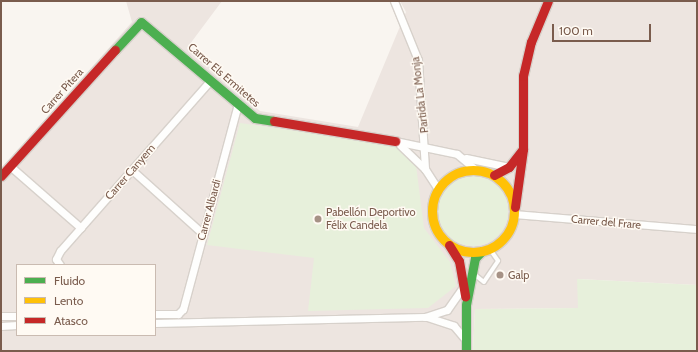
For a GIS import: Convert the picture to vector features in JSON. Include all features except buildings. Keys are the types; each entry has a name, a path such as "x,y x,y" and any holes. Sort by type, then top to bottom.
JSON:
{"street":[{"name":"Partida La Monja","path":"394,1 418,60 426,149 425,168"},
{"path":"466,305 475,258 506,235 514,212 523,149 523,76 531,42 548,1"},
{"name":"Carrer Els Ermitetes","path":"141,22 255,118 395,141 509,167"},
{"name":"Carrer Pitera","path":"1,176 141,22"},
{"name":"Carrer Canyem","path":"59,264 56,259 81,228 211,80"},
{"name":"Carrer Albardi","path":"156,315 178,314 183,309 202,233 238,104"},
{"path":"395,141 425,168 438,189"},
{"path":"494,175 509,167 523,149"},
{"path":"466,158 476,170"},
{"path":"10,166 81,228"},
{"path":"132,170 202,233"},
{"path":"466,351 466,305 459,261 433,217 438,189 455,174 476,170 494,175 512,196 514,212"},
{"name":"Carrer del Frare","path":"514,212 697,229"},
{"path":"447,242 458,248 486,250"},
{"path":"156,323 425,317 447,310 463,284"},
{"path":"1,316 16,316"},
{"path":"156,316 169,323"},
{"path":"425,317 454,326 466,340"},
{"path":"454,326 466,322"},
{"path":"1,326 16,326"}],"lane":[{"path":"472,272 484,282 498,261 486,250"}],"shaded area":[{"path":"126,1 222,1 187,48 260,111 358,127 406,12 400,1 697,1 697,285 578,279 579,308 475,309 473,351 1,351 1,169 132,22"}],"green space":[{"name":"Pabellón Deportivo Félix Candela","path":"240,123 395,145 409,155 416,165 424,228 450,262 456,286 428,308 308,311 314,258 207,245"},
{"path":"466,176 480,176 493,182 502,191 508,204 506,224 498,236 480,246 466,246 453,240 444,231 438,218 438,204 444,191 453,182"},
{"path":"577,279 697,285 697,351 473,351 475,309 578,308"}],"traffic: fast":[{"path":"115,50 141,22 255,118 274,121"},
{"path":"466,351 466,305 475,258 482,251"}],"traffic: slow":[{"path":"473,170 489,173 502,182 511,195 514,211 511,227 502,240 489,249 473,252 457,249 444,240 435,227 432,211 435,195 444,182 457,173 473,170"}],"traffic: jam":[{"path":"515,207 523,149 523,76 531,42 548,1"},
{"path":"1,176 115,50"},
{"path":"274,121 395,141"},
{"path":"494,175 509,167 523,149"},
{"path":"449,245 459,261 465,296"}],"place":[{"name":"Pabellón Deportivo Félix Candela","path":"318,219"},
{"name":"Galp","path":"500,275"}]}
